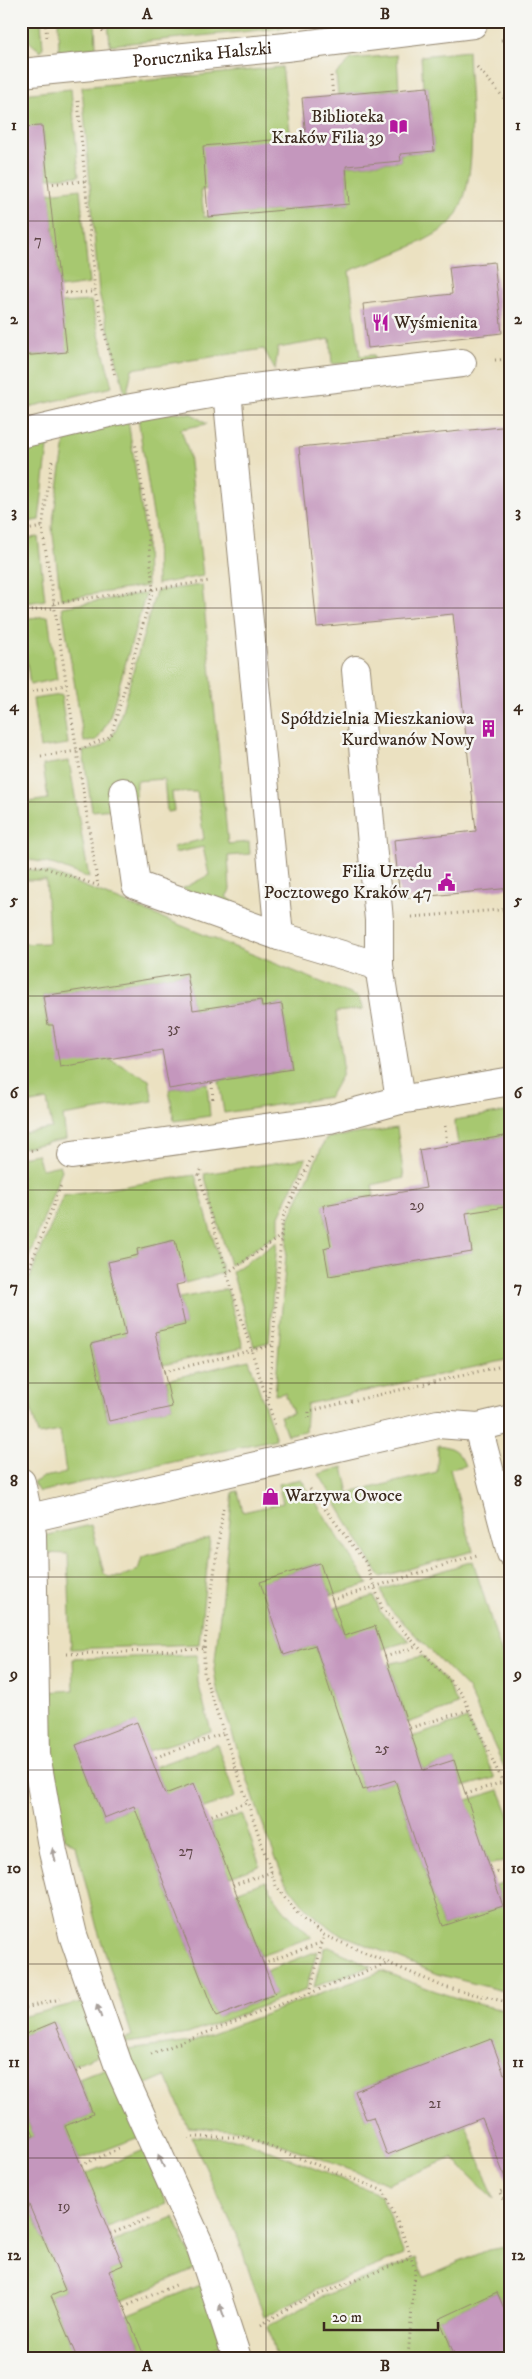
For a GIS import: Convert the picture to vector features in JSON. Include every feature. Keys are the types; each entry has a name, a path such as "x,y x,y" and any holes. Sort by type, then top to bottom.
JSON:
{"street":[{"name":"Porucznika Halszki","path":"21,73 76,69 384,28 473,24 473,21"},
{"path":"21,434 126,409 226,391 462,363"},
{"path":"226,391 279,936"},
{"path":"356,670 379,920 379,966 400,1100"},
{"path":"123,792 136,885 279,936 379,966"},
{"path":"72,1155 330,1119 400,1100 511,1082"},
{"path":"26,1519 438,1424 478,1426 511,1418"},
{"path":"478,1426 510,1549"},
{"path":"21,1482 26,1519 36,1655 36,1755 58,1870 73,1935 119,2067 200,2248 234,2347"}],"path":[{"path":"510,21 511,34"},
{"path":"477,67 511,106"},
{"path":"76,69 95,292 119,396 126,409"},
{"path":"48,184 85,181"},
{"path":"60,294 95,292"},
{"path":"57,425 42,527 98,886"},
{"path":"41,756 76,751 111,736 152,589 146,511 136,448"},
{"path":"21,530 42,527"},
{"path":"53,603 243,576"},
{"path":"21,612 54,608"},
{"path":"32,691 66,685"},
{"path":"21,864 43,867 108,890"},
{"path":"379,920 511,909"},
{"path":"444,1123 447,1146"},
{"path":"210,1136 200,1175 227,1273 269,1400 280,1444 366,1563 382,1608 462,1694 511,1800"},
{"path":"269,1400 283,1217 315,1151"},
{"path":"21,1290 72,1155"},
{"path":"227,1273 282,1236"},
{"path":"164,1372 252,1351 273,1344"},
{"path":"308,1420 309,1411 511,1364"},
{"path":"228,1473 204,1648 204,1674 276,1886 288,1904 302,1919 324,1935 386,1964 444,1987 511,2003"},
{"path":"332,1600 510,1549"},
{"path":"385,1657 418,1646"},
{"path":"36,1655 204,1648"},
{"path":"410,1728 469,1710"},
{"path":"151,1759 224,1733"},
{"path":"466,1794 511,1776"},
{"path":"207,1816 248,1802"},
{"path":"492,1874 511,1868"},
{"path":"233,1885 272,1872"},
{"path":"310,1993 324,1935"},
{"path":"263,1963 322,1942"},
{"path":"119,2067 386,1964"},
{"path":"21,2009 92,1990"},
{"path":"81,2165 150,2137 245,2137 384,2191 411,2258 414,2271 408,2358"},
{"path":"511,2188 499,2192 511,2214"},
{"path":"110,2234 181,2206"},
{"path":"234,2347 295,2304 411,2258"},
{"path":"124,2307 208,2272"}],"green space":[{"path":"21,21 41,21 43,47 41,51 27,39 21,26"},
{"path":"58,21 95,21 96,48 59,51"},
{"path":"108,21 297,21 301,26 110,45"},
{"path":"468,51 472,140 467,187 461,206 451,222 431,237 349,271 360,356 374,355 375,362 332,364 330,339 278,348 275,370 264,349 132,369 126,397 99,293 82,87 282,67 291,139 214,188 201,190 204,217 349,204 346,166 401,161 400,154 434,151 428,87 423,87 421,56"},
{"path":"397,55 399,89 338,95 336,74 351,59"},
{"path":"71,89 79,176 48,178 43,131 21,133 21,94"},
{"path":"80,189 89,284 60,288 49,193"},
{"path":"91,301 112,387 21,409 21,356 66,352 61,303"},
{"path":"173,412 192,414 207,424 181,429 189,454 203,576 157,584 156,534 138,419"},
{"path":"128,420 146,539 147,586 61,599 52,527 66,436"},
{"path":"49,439 39,520 21,523 21,446"},
{"path":"38,537 45,600 21,604 21,539"},
{"path":"202,585 228,844 249,842 250,854 228,856 230,890 226,897 244,908 241,909 182,889 209,875 203,847 175,853 173,847 204,839 197,792 172,792 174,811 167,812 164,779 136,781 135,807 92,811 83,751 99,748 117,728 156,591"},
{"path":"146,593 109,720 97,740 84,742 62,607"},
{"path":"48,616 57,679 30,685 21,619"},
{"path":"61,695 68,744 40,748 33,699"},
{"path":"69,761 89,878 55,865 21,858 21,803 48,799 43,765"},
{"path":"21,868 54,874 358,997 363,1009 336,1012 343,1065 341,1076 329,1097 224,1113 219,1081 292,1069 282,1004 262,1007 261,1000 193,1010 187,973 43,996 48,1025 61,1024 108,1058 149,1080 153,1101 63,1116 66,1139 21,1148 21,1116 24,1133 52,1128 47,1100 21,1105 21,944 49,943 46,880 21,880"},
{"path":"207,1083 210,1116 174,1121 169,1089"},
{"path":"511,1111 511,1135 458,1144 454,1120"},
{"path":"397,1128 404,1178 372,1185 374,1196 323,1205 329,1237 338,1245 324,1248 329,1276 472,1252 466,1213 511,1206 511,1359 307,1404 305,1431 287,1435 280,1416 293,1413 285,1393 275,1395 289,1219 326,1138"},
{"path":"37,1154 42,1169 60,1165 62,1170 21,1278 21,1157"},
{"path":"306,1158 279,1216 279,1233 230,1265 204,1174"},
{"path":"195,1175 223,1273 185,1283 174,1240 137,1249 138,1255 108,1262 126,1335 91,1344 108,1421 172,1407 166,1380 249,1360 276,1439 39,1492 33,1483 43,1477 66,1473 60,1431 38,1435 21,1370 21,1300 63,1196"},
{"path":"277,1242 269,1342 254,1346 232,1272"},
{"path":"227,1289 243,1347 163,1365 155,1332 185,1325 179,1298"},
{"path":"438,1445 455,1451 461,1457 465,1466 450,1469 473,1551 380,1577 319,1474 343,1467 349,1493 437,1472"},
{"path":"301,1479 368,1584 331,1595 319,1563 261,1582 284,1655 315,1645 363,1790 395,1780 443,1926 502,1906 496,1885 511,1880 511,1993 437,1974 338,1933 317,1918 284,1880 260,1817 217,1688 214,1670 233,1492 238,1491 243,1512 283,1503 278,1484"},
{"path":"91,1525 104,1573 108,1577 121,1577 138,1570 142,1557 210,1538 199,1644 71,1649 68,1554 42,1553 43,1536"},
{"path":"473,1561 511,1684 511,1769 506,1771 468,1689 388,1607 381,1590"},
{"path":"374,1596 380,1611 409,1641 383,1649 344,1636 335,1608"},
{"path":"197,1655 198,1682 211,1731 148,1751 136,1722 77,1745 104,1818 134,1806 216,2017 275,1995 266,1971 317,1951 306,1990 188,2034 125,2043 125,2039 132,2036 97,1928 76,1846 64,1837 49,1744 47,1692 74,1690 73,1659"},
{"path":"423,1656 446,1681 458,1705 408,1723 388,1664"},
{"path":"467,1719 495,1778 463,1787 454,1760 423,1770 412,1737"},
{"path":"217,1744 235,1797 204,1808 165,1794 154,1767"},
{"path":"499,1790 511,1820 511,1859 489,1865 467,1800"},
{"path":"242,1814 260,1866 230,1877 210,1825"},
{"path":"266,1881 286,1912 312,1937 260,1955 236,1892"},
{"path":"329,1947 371,1966 314,1987 324,1948"},
{"path":"382,1971 461,1999 511,2011 511,2072 504,2074 491,2040 355,2091 366,2119 379,2114 376,2124 387,2155 466,2125 494,2199 452,2158 388,2184 246,2131 188,2127 166,2076 140,2087 127,2050 190,2042"},
{"path":"81,2002 88,2004 104,2053 73,2065 55,2022 21,2036 21,2017"},
{"path":"109,2067 139,2137 79,2160 65,2126 93,2114 79,2079"},
{"path":"21,2107 34,2136 21,2141"},
{"path":"191,2136 243,2140 381,2195 404,2255 316,2290 264,2317 238,2238"},
{"path":"144,2150 167,2204 107,2227 85,2174"},
{"path":"21,2186 65,2290 51,2296 77,2358 21,2358"},
{"path":"174,2217 196,2268 121,2301 109,2271 123,2265 113,2242"},
{"path":"511,2246 511,2315 507,2317 497,2292 439,2319 456,2358 276,2358 268,2326 319,2298 416,2258 424,2277 488,2250"},
{"path":"202,2284 221,2345 193,2358 145,2358 127,2315"}],"building":[{"path":"428,87 434,151 400,154 401,161 346,166 349,204 208,217 203,146 306,137 302,98"},
{"path":"42,126 67,352 21,356 21,127"},
{"path":"494,262 502,333 368,348 363,304 452,294 449,267"},
{"name":"Spółdzielnia Mieszkaniowa Kurdwanów Nowy","path":"511,426 511,888 400,899 394,840 476,831 453,614 317,627 299,447"},
{"path":"187,973 193,1010 261,1000 262,1007 282,1004 292,1069 169,1089 162,1050 60,1067 53,1025 48,1025 43,996"},
{"path":"511,1135 511,1206 466,1213 472,1252 329,1276 324,1248 331,1246 323,1205 426,1188 419,1150"},
{"path":"175,1240 185,1283 176,1285 185,1325 155,1332 172,1407 109,1421 91,1344 126,1335 108,1262 138,1255 137,1249"},
{"path":"320,1563 344,1636 375,1626 423,1770 454,1760 503,1906 443,1926 395,1780 363,1790 315,1645 284,1655 260,1582"},
{"path":"137,1722 165,1794 194,1783 275,1994 216,2017 134,1806 104,1818 76,1745"},
{"path":"55,2022 93,2114 65,2126 123,2265 109,2271 145,2358 77,2358 51,2296 65,2290 21,2186 21,2141 34,2136 21,2107 21,2036"},
{"path":"491,2039 504,2074 511,2072 511,2187 509,2188 482,2118 387,2155 373,2117 366,2119 355,2091"},
{"path":"497,2292 511,2325 511,2358 456,2358 439,2319"}],"place":[{"name":"Biblioteka Kraków Filia 39","path":"398,127"},
{"name":"Wyśmienita","path":"380,323"},
{"name":"Spółdzielnia Mieszkaniowa Kurdwanów Nowy","path":"488,729"},
{"name":"Filia Urzędu Pocztowego Kraków 47","path":"446,882"},
{"name":"Warzywa Owoce","path":"271,1496"}]}
